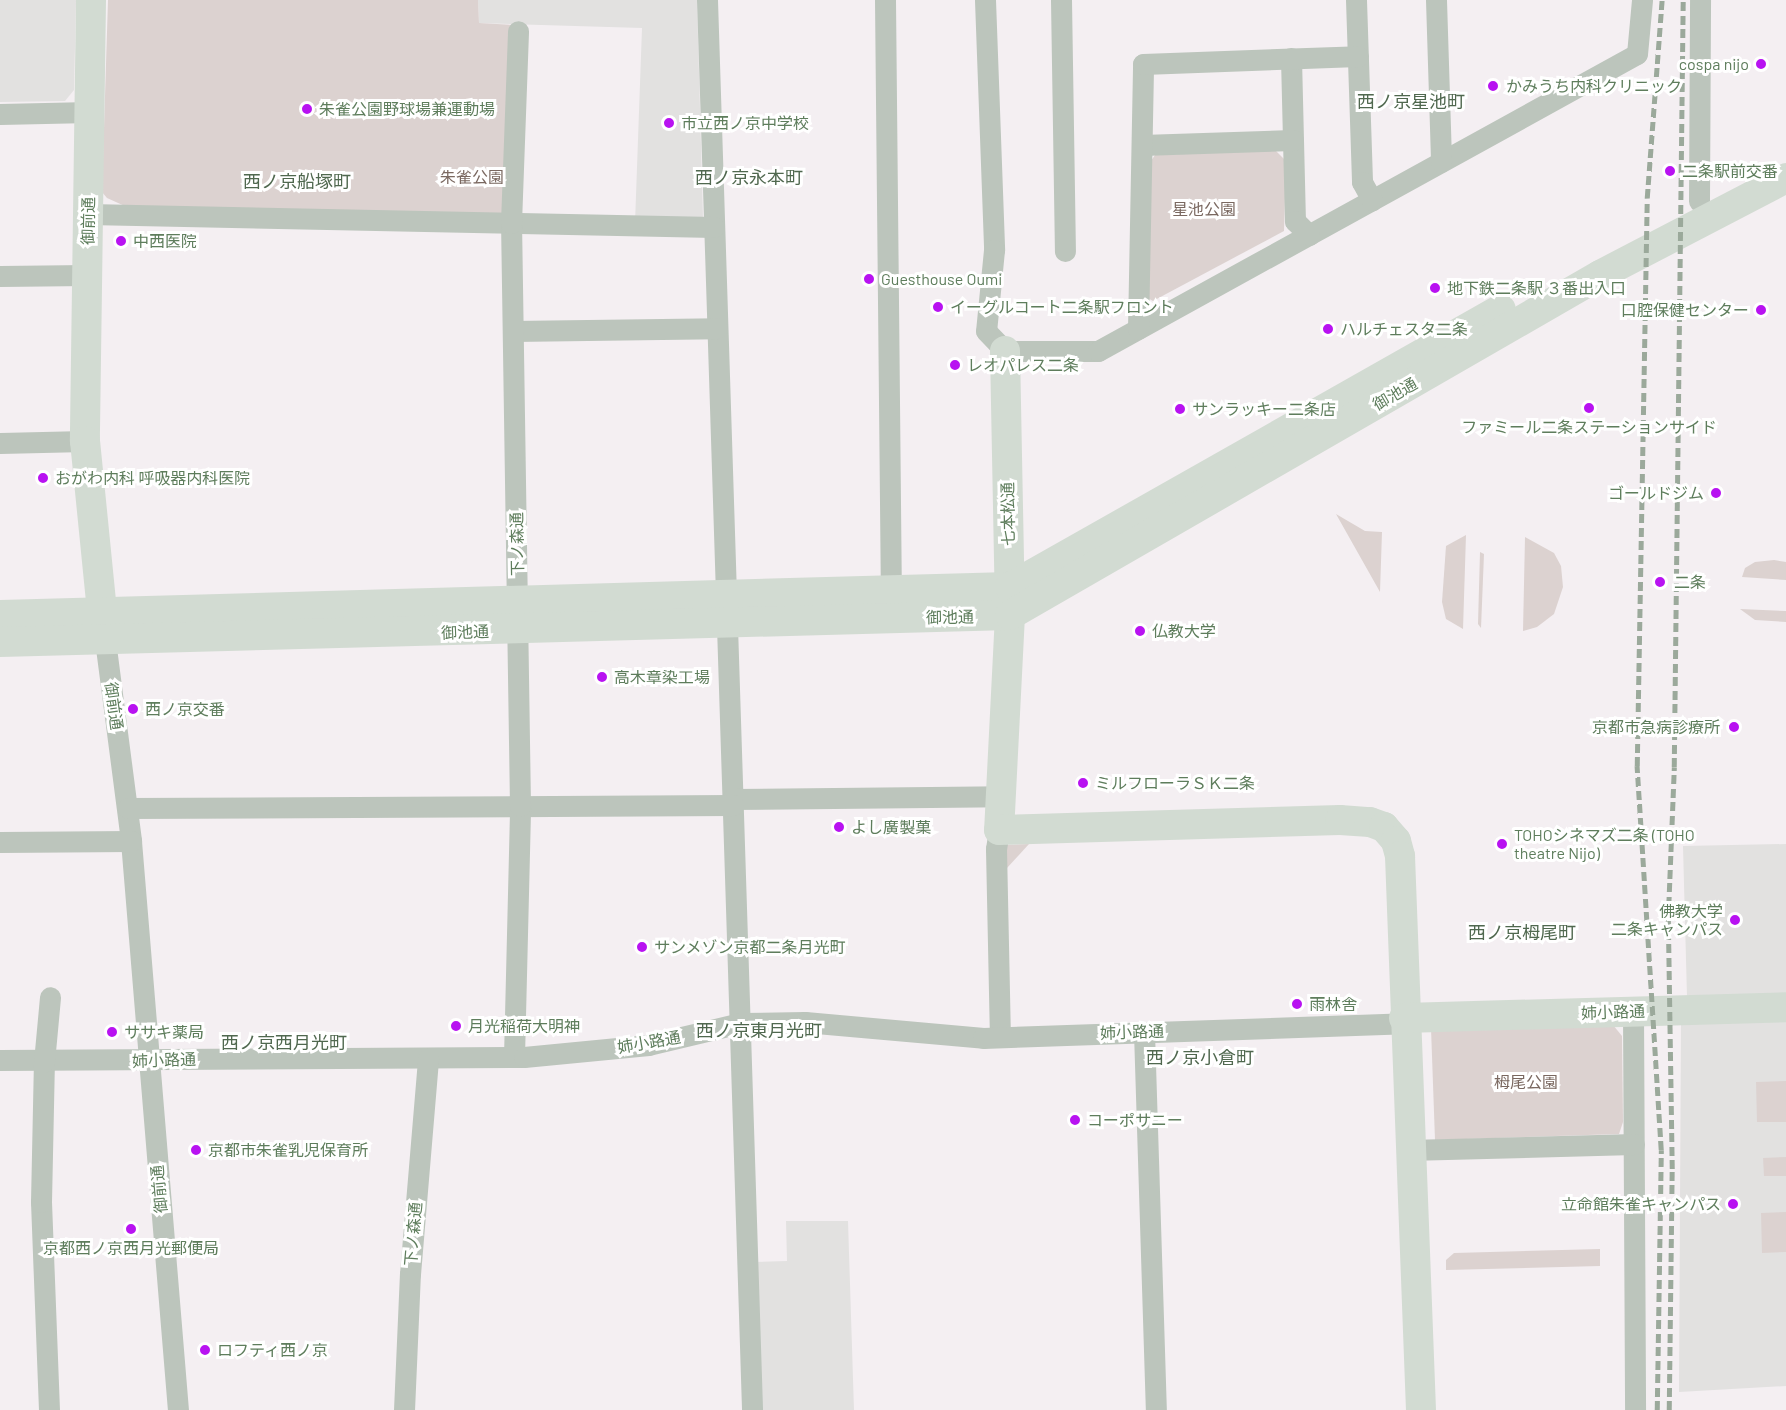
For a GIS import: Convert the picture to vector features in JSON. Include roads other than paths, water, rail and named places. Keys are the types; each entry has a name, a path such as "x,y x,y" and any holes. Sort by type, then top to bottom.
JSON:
{"street":[{"name":"御前通","path":"91,0 85,441 104,626 128,808 178,1410"},
{"path":"707,0 752,1410"},
{"path":"885,0 891,605"},
{"path":"986,0 994,250 986,331 1005,351 1098,351 1309,235 1637,54 1642,0"},
{"path":"1061,0 1065,251"},
{"path":"1356,0 1362,182 1372,200"},
{"path":"1436,0 1441,162"},
{"path":"1699,201 1700,0"},
{"name":"下ノ森通","path":"514,1057 520,806 511,223 518,31"},
{"path":"1138,329 1143,64 1358,56"},
{"path":"1291,58 1295,221 1309,235"},
{"path":"0,114 90,112"},
{"path":"1142,145 1293,140"},
{"name":"御池通","path":"0,642 104,626 1010,602 1296,438 1699,201 1786,156"},
{"name":"御池通","path":"1296,438 1599,275 1786,178"},
{"path":"88,214 714,227"},
{"path":"0,276 87,275"},
{"path":"513,331 717,328"},
{"name":"七本松通","path":"1000,1037 996,849 1002,796 1010,602 1005,351"},
{"path":"0,443 85,441"},
{"name":"御池通","path":"0,615 104,626"},
{"path":"128,808 520,806 1002,796"},
{"path":"999,830 1340,820 1370,822 1384,827 1396,841 1400,856 1408,1150 1421,1410"},
{"path":"0,842 131,841"},
{"path":"49,1410 41,1202 44,1062 50,997"},
{"name":"姉小路通","path":"0,1060 44,1062 514,1057 648,1045 740,1023 805,1022 945,1036 1000,1037 1786,1007"},
{"path":"1633,1012 1635,1410"},
{"path":"1144,1032 1156,1410"},
{"name":"下ノ森通","path":"404,1410 410,1274 428,1059"},
{"path":"1408,1150 1634,1144"}],"railway":[{"path":"1657,1410 1661,1150 1637,766 1647,198 1662,0"},
{"path":"1669,1410 1672,1169 1668,919 1674,767 1683,0"}],"place":[{"name":"cospa nijo","path":"1761,64"},
{"name":"かみうち内科クリニック","path":"1493,86"},
{"name":"朱雀公園野球場兼運動場","path":"307,109"},
{"name":"市立西ノ京中学校","path":"669,123"},
{"name":"二条駅前交番","path":"1670,171"},
{"name":"中西医院","path":"121,241"},
{"name":"Guesthouse Oumi","path":"869,279"},
{"name":"地下鉄二条駅 ３番出入口","path":"1435,288"},
{"name":"イーグルコート二条駅フロント","path":"938,307"},
{"name":"口腔保健センター","path":"1761,310"},
{"name":"ハルチェスタ二条","path":"1328,329"},
{"name":"レオパレス二条","path":"955,365"},
{"name":"ファミール二条ステーションサイド","path":"1589,408"},
{"name":"サンラッキー二条店","path":"1180,409"},
{"name":"おがわ内科 呼吸器内科医院","path":"43,478"},
{"name":"ゴールドジム","path":"1716,493"},
{"name":"二条","path":"1660,582"},
{"name":"仏教大学","path":"1140,631"},
{"name":"高木章染工場","path":"602,677"},
{"name":"西ノ京交番","path":"133,709"},
{"name":"京都市急病診療所","path":"1734,727"},
{"name":"ミルフローラＳＫ二条","path":"1083,783"},
{"name":"よし廣製菓","path":"839,827"},
{"name":"TOHOシネマズ二条 (TOHO theatre Nijo)","path":"1502,844"},
{"name":"佛教大学 二条キャンパス","path":"1735,920"},
{"name":"サンメゾン京都二条月光町","path":"642,947"},
{"name":"雨林舎","path":"1297,1004"},
{"name":"月光稲荷大明神","path":"456,1026"},
{"name":"ササキ薬局","path":"112,1032"},
{"name":"コーポサニー","path":"1075,1120"},
{"name":"京都市朱雀乳児保育所","path":"196,1150"},
{"name":"立命館朱雀キャンパス","path":"1733,1204"},
{"name":"京都西ノ京西月光郵便局","path":"131,1229"},
{"name":"ロフティ西ノ京","path":"205,1350"}],"district":[{"name":"西ノ京星池町","path":"1411,101"},
{"name":"西ノ京永本町","path":"749,177"},
{"name":"西ノ京船塚町","path":"297,181"},
{"name":"西ノ京栂尾町","path":"1522,932"},
{"name":"西ノ京東月光町","path":"759,1030"},
{"name":"西ノ京西月光町","path":"284,1042"},
{"name":"西ノ京小倉町","path":"1200,1057"}],"park label":[{"name":"朱雀公園","path":"472,177"},
{"name":"星池公園","path":"1204,209"},
{"name":"栂尾公園","path":"1526,1082"}]}
